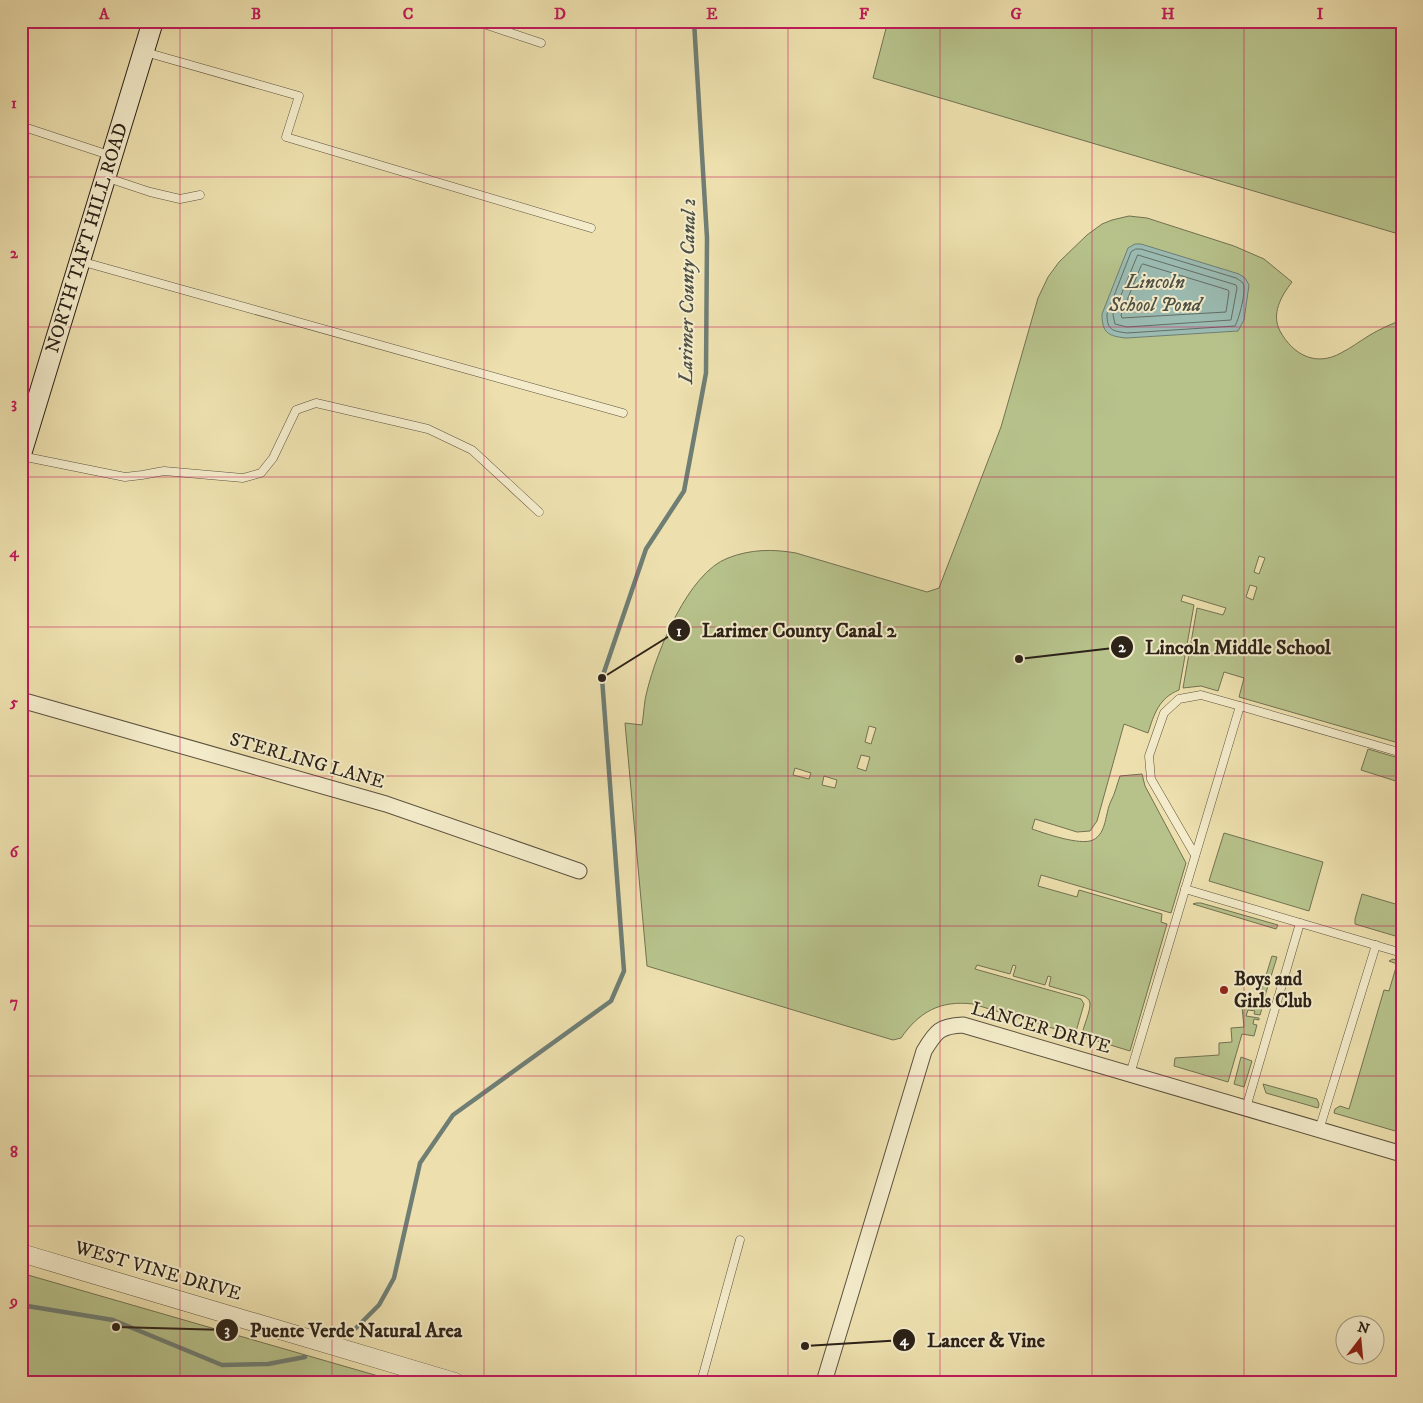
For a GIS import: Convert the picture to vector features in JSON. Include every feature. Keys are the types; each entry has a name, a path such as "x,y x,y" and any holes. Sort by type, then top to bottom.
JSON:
{"main road":[{"name":"NORTH TAFT HILL ROAD","path":"21,455 153,21"}],"street":[{"name":"STERLING LANE","path":"21,700 386,804 580,871"},
{"name":"LANCER DRIVE","path":"824,1382 924,1051 933,1036 949,1026 963,1025 1402,1154"},
{"name":"WEST VINE DRIVE","path":"21,1253 445,1380"}],"lane":[{"path":"475,21 541,43"},
{"path":"143,52 299,96 286,137 591,228"},
{"path":"21,126 112,156"},
{"path":"106,177 150,192 180,199 200,195"},
{"path":"80,261 623,413"},
{"path":"21,455 125,477 142,476 164,471 243,478 261,473 273,458 296,410 316,403 428,429 472,450 539,512"},
{"path":"1195,855 1151,779 1149,756 1164,713 1179,699 1201,696 1402,753"},
{"path":"1130,1074 1240,706"},
{"path":"1185,889 1402,953"},
{"path":"1246,1108 1300,923"},
{"path":"1319,1130 1376,946"},
{"path":"701,1382 740,1240"}],"green space":[{"path":"888,21 1402,21 1402,235 873,78"},
{"path":"1129,216 1147,218 1234,246 1264,259 1292,282 1278,305 1277,325 1280,331 1298,352 1314,359 1332,357 1402,320 1402,744 1239,697 1244,678 1224,672 1218,691 1201,686 1183,688 1197,608 1223,615 1226,608 1183,595 1181,601 1194,605 1179,690 1167,697 1158,707 1148,733 1124,724 1097,821 1090,831 1077,832 1035,819 1032,829 1071,840 1093,840 1101,833 1120,776 1142,774 1145,786 1186,863 1171,913 1041,875 1038,886 1077,897 1079,890 1162,914 1161,922 1167,924 1130,1051 1081,1036 1090,1006 1089,1000 1086,997 1049,986 1051,977 1048,976 1045,985 1013,976 1016,966 1013,965 1010,974 977,965 975,969 1081,999 1084,1004 1075,1035 973,1004 961,1003 940,1006 931,1010 915,1021 901,1038 893,1040 647,966 625,723 642,725 646,695 658,655 666,635 687,596 713,566 737,555 762,551 796,553 927,592 939,588 1001,427 1038,298 1048,277 1059,262 1087,235 1102,224","holes":["1259,556 1265,558 1259,574 1254,572","1250,585 1257,587 1253,600 1246,597","869,726 876,728 871,744 865,742","861,755 870,757 866,771 857,768","795,768 811,773 809,779 793,775","824,776 837,780 835,788 822,785"]},
{"path":"1368,749 1402,759 1402,783 1361,770"},
{"path":"1224,833 1323,862 1309,911 1209,881"},
{"path":"1362,894 1402,906 1402,938 1355,924"},
{"path":"1196,903 1278,925 1276,929 1193,904"},
{"path":"1272,956 1277,957 1264,999 1259,998"},
{"path":"1393,959 1402,962 1402,1133 1334,1113 1335,1109 1340,1106 1349,1109 1384,990 1389,991 1397,964 1389,961"},
{"path":"1255,1006 1262,1008 1260,1015 1254,1014 1255,1011 1248,1010 1246,1016 1259,1018 1259,1020 1254,1019 1253,1024 1257,1025 1254,1036 1242,1034 1228,1082 1174,1066 1175,1058 1219,1055 1219,1043 1232,1042 1231,1028 1244,1027 1242,1007"},
{"path":"1241,1057 1252,1061 1244,1087 1234,1084"},
{"path":"1263,1084 1317,1099 1318,1108 1266,1093"},
{"path":"21,1273 399,1382 21,1382"}],"water":[{"name":"Lincoln School Pond","path":"1135,244 1141,244 1239,274 1245,278 1249,285 1244,320 1238,331 1126,338 1110,335 1103,325 1102,314 1128,248"}],"waterway":[{"name":"Larimer County Canal 2","path":"355,1329 379,1305 394,1278 420,1163 453,1115 611,1001 624,971 602,678 646,549 684,491 706,373 707,238 694,21"},
{"name":"Larimer County Canal 2","path":"21,1305 113,1320 222,1365 268,1364 305,1357"}],"place":[{"name":"Lincoln Middle School","path":"1019,659"},
{"name":"Larimer County Canal 2","path":"602,678"},
{"name":"Boys and Girls Club","path":"1224,990"},
{"name":"Puente Verde Natural Area","path":"116,1327"},
{"name":"Lancer & Vine","path":"805,1346"}]}
